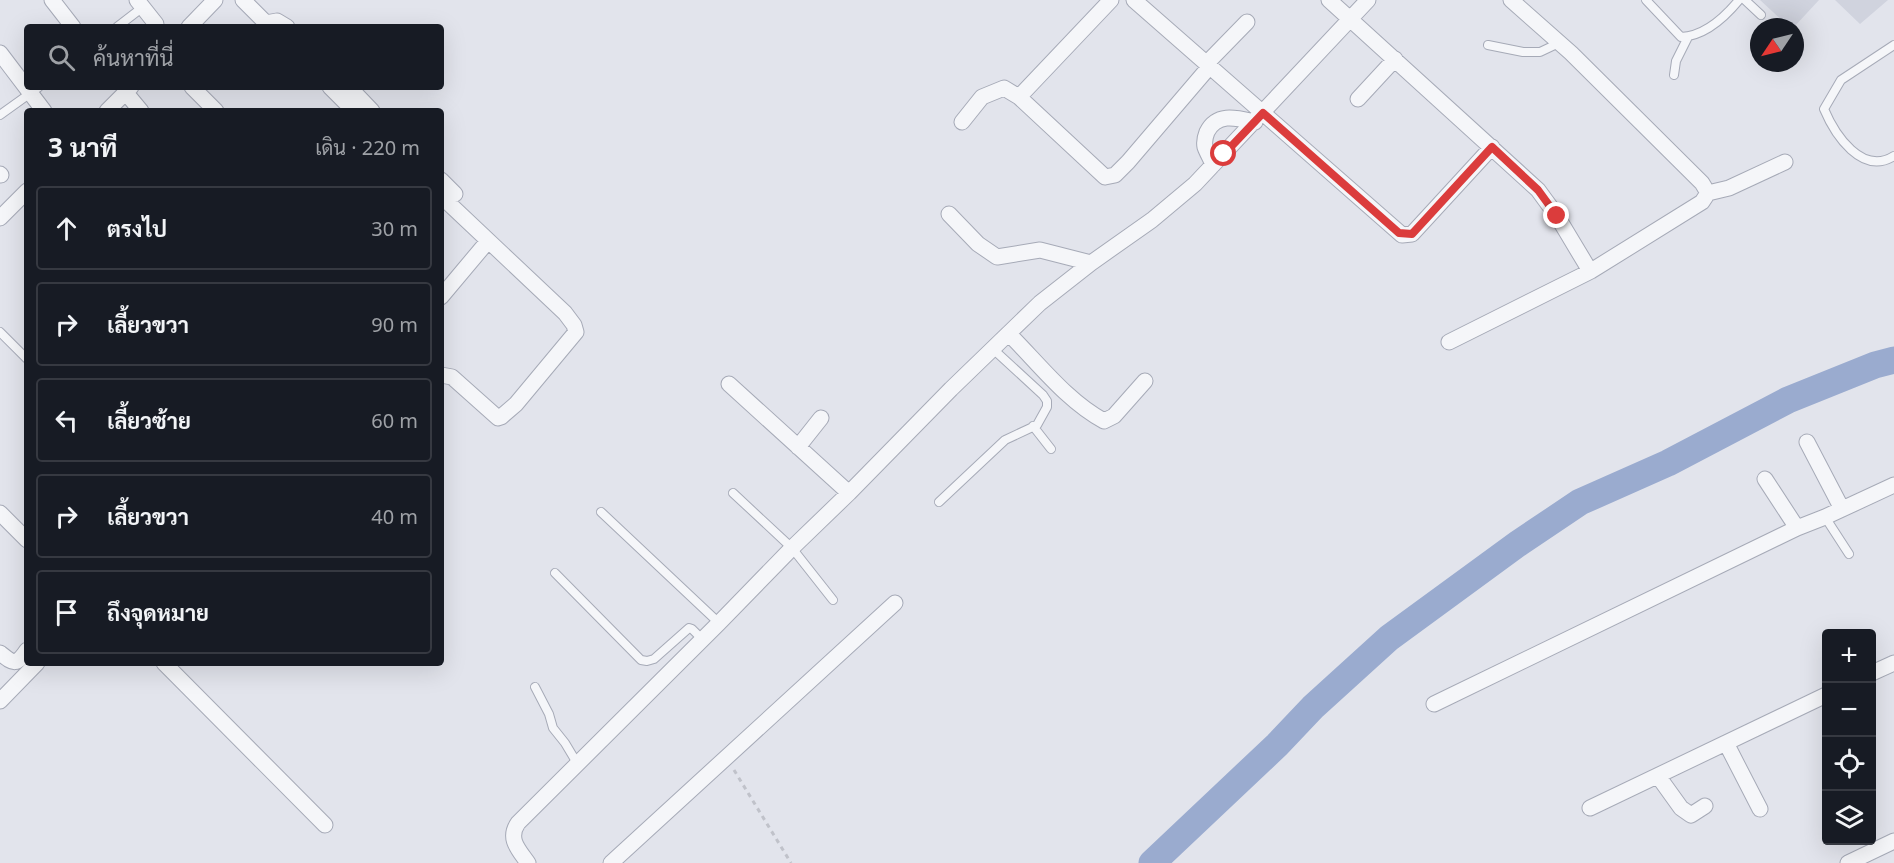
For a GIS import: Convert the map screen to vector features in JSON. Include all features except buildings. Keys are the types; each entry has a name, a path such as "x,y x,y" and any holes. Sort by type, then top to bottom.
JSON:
{"street":[{"path":"52,0 71,24"},
{"path":"192,24 215,0"},
{"path":"243,0 267,24"},
{"path":"1019,97 1111,0"},
{"path":"1134,0 1208,64 1259,117 1402,235 1412,234 1492,147"},
{"path":"1329,0 1538,190 1557,216 1590,271"},
{"path":"528,863 513,842 514,829 577,764 951,389 1040,303 1152,220 1195,184 1368,0"},
{"path":"1511,0 1559,43 1702,183 1708,193"},
{"path":"140,4 156,24"},
{"path":"962,122 982,97 1004,88 1019,97 1105,177 1115,175 1208,64 1247,22"},
{"path":"0,53 24,78"},
{"path":"1358,99 1395,60"},
{"path":"35,90 43,108"},
{"path":"110,108 128,90 139,108"},
{"path":"195,90 213,108"},
{"path":"333,90 351,108"},
{"path":"352,90 369,108"},
{"path":"1213,165 1204,138 1209,128 1216,121 1232,117 1259,117"},
{"path":"1449,342 1590,271 1702,202 1708,193 1729,188 1785,162"},
{"path":"0,218 24,194"},
{"path":"444,376 452,377 498,418 516,404 575,335 574,325 565,313 489,241 448,195"},
{"path":"949,214 978,244 997,257 1040,250 1091,263"},
{"path":"444,294 489,241"},
{"path":"1009,334 1068,395 1091,414 1104,421 1114,416 1145,381"},
{"path":"729,384 849,493"},
{"path":"798,447 821,418"},
{"path":"1807,442 1842,509"},
{"path":"1765,479 1797,528"},
{"path":"1434,704 1797,528 1894,485"},
{"path":"2,519 24,537"},
{"path":"611,863 895,603"},
{"path":"0,653 15,662 24,654"},
{"path":"1876,671 1894,663"},
{"path":"0,701 34,666"},
{"path":"167,666 325,825"},
{"path":"1590,808 1822,697"},
{"path":"1726,743 1760,809"},
{"path":"1658,776 1681,808 1691,815 1705,806"},
{"path":"1848,863 1894,841"}],"lane":[{"path":"1646,0 1681,37 1695,36 1730,12 1739,0"},
{"path":"1745,0 1761,15"},
{"path":"120,24 140,4"},
{"path":"1674,75 1676,61 1688,37"},
{"path":"1488,45 1523,52 1540,52 1559,43"},
{"path":"1894,45 1841,80 1824,109 1839,138 1851,150 1873,161 1885,161 1894,156"},
{"path":"0,115 35,90"},
{"path":"0,332 24,355"},
{"path":"939,502 1005,440 1037,425 1047,407 1047,401 993,349"},
{"path":"1033,426 1051,449"},
{"path":"733,494 792,548 832,600"},
{"path":"601,512 719,623"},
{"path":"1825,517 1849,554"},
{"path":"555,573 641,660 654,659 689,628 692,628 703,640"},
{"path":"536,687 553,728 577,764"}],"path":[{"path":"733,768 791,863"}],"shaded area":[{"path":"1760,0 1819,0 1802,18 1779,18"},
{"path":"1835,0 1888,0 1860,24"}],"waterway":[{"path":"1152,863 1277,745 1313,707 1389,638 1519,543 1580,502 1668,463 1788,400 1875,365 1894,360"}],"route":[{"path":"1224,154 1263,113 1399,233 1408,235 1412,234 1492,147 1538,190 1557,216"}]}
